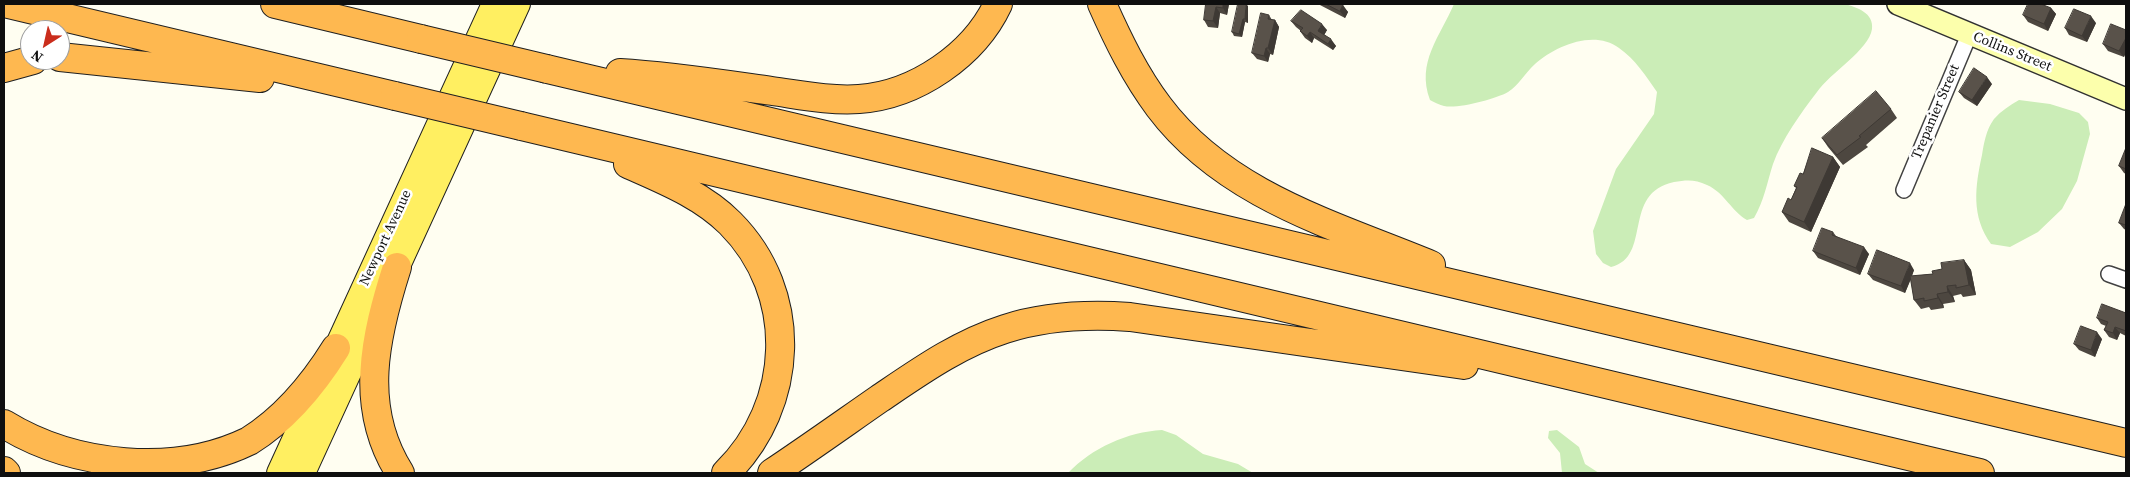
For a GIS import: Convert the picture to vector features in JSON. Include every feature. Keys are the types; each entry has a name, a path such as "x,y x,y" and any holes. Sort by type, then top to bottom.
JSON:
{"highway":[{"path":"8,4 1980,473"},
{"path":"275,4 2126,443"},
{"path":"319,4 361,24"},
{"path":"547,69 659,75 829,99 872,98 916,83 948,64 974,39 998,4"},
{"path":"1102,4 1133,69 1160,108 1193,145 1224,170 1264,195 1306,216 1509,297"},
{"path":"70,58 239,77 345,84"},
{"path":"4,68 20,64"},
{"path":"577,140 683,189 711,206 740,234 761,267 771,292 778,318 780,344 777,380 772,403 760,428 746,450 726,473"},
{"path":"398,267 377,340 373,387 380,428 390,456 400,473"},
{"path":"772,473 951,352 1006,329 1058,318 1094,315 1130,317 1442,363 1566,374"},
{"path":"4,424 51,449 105,463 162,466 209,459 248,442 282,416 312,385 336,348"}],"main road":[{"name":"Newport Avenue","path":"279,473 494,4"},
{"name":"Newport Avenue","path":"303,473 518,4"}],"street":[{"name":"Collins Street","path":"1898,4 1968,35 2126,99"},
{"name":"Trepanier Street","path":"1904,190 1968,35"},
{"path":"2109,274 2126,280"}],"green space":[{"path":"1454,4 1844,4 1864,12 1872,23 1872,29 1864,45 1823,85 1792,127 1781,145 1773,164 1763,198 1754,218 1747,220 1741,216 1719,193 1707,185 1690,180 1674,182 1658,188 1648,199 1642,211 1631,251 1624,261 1611,267 1603,263 1596,254 1593,231 1616,169 1654,114 1657,92 1625,52 1609,42 1587,40 1564,46 1543,57 1515,86 1502,95 1467,105 1450,107 1439,104 1430,100 1426,86 1426,74 1432,50"},
{"path":"2019,100 2050,104 2079,113 2088,122 2090,134 2077,181 2062,209 2038,232 2010,247 1991,244 1980,223 1976,190 1989,128 2000,113"},
{"path":"1162,430 1176,435 1203,454 1238,464 1253,473 1068,473 1088,456 1111,443 1136,434"},
{"path":"1557,430 1579,447 1585,464 1599,473 1562,473 1560,453 1548,438 1549,431"}],"building":[{"path":"1206,4 1223,4 1223,8 1216,7 1213,21 1204,20"},
{"path":"1238,4 1246,4 1245,19 1243,19 1239,34 1232,32"},
{"path":"1326,4 1340,4 1343,5 1340,11"},
{"path":"2028,4 2041,4 2051,8 2044,24 2023,15"},
{"path":"2074,9 2091,16 2082,36 2065,28"},
{"path":"1301,10 1322,24 1318,31 1331,39 1328,44 1310,32 1307,36 1300,31 1303,28 1291,21"},
{"path":"1261,13 1269,15 1268,19 1275,20 1264,56 1252,53"},
{"path":"2111,24 2126,30 2126,38 2119,51 2103,44"},
{"path":"1974,68 1987,77 1972,100 1959,92"},
{"path":"1876,91 1891,109 1859,136 1861,137 1837,155 1822,138"},
{"path":"1812,148 1833,157 1804,222 1782,212 1788,198 1791,200 1797,187 1794,186 1800,173 1803,174"},
{"path":"2126,148 2126,169 2119,166"},
{"path":"2126,204 2126,225 2119,223"},
{"path":"1822,228 1833,232 1832,235 1864,247 1856,268 1813,251"},
{"path":"1877,250 1910,263 1901,286 1868,274"},
{"path":"1964,260 1969,285 1956,288 1956,285 1947,286 1948,292 1937,294 1938,298 1924,301 1924,298 1914,300 1910,276 1933,274 1932,271 1942,269 1941,263"},
{"path":"2102,304 2126,313 2126,331 2115,327 2113,333 2104,330 2108,322 2097,318"},
{"path":"2081,326 2097,332 2091,350 2074,344"}]}
